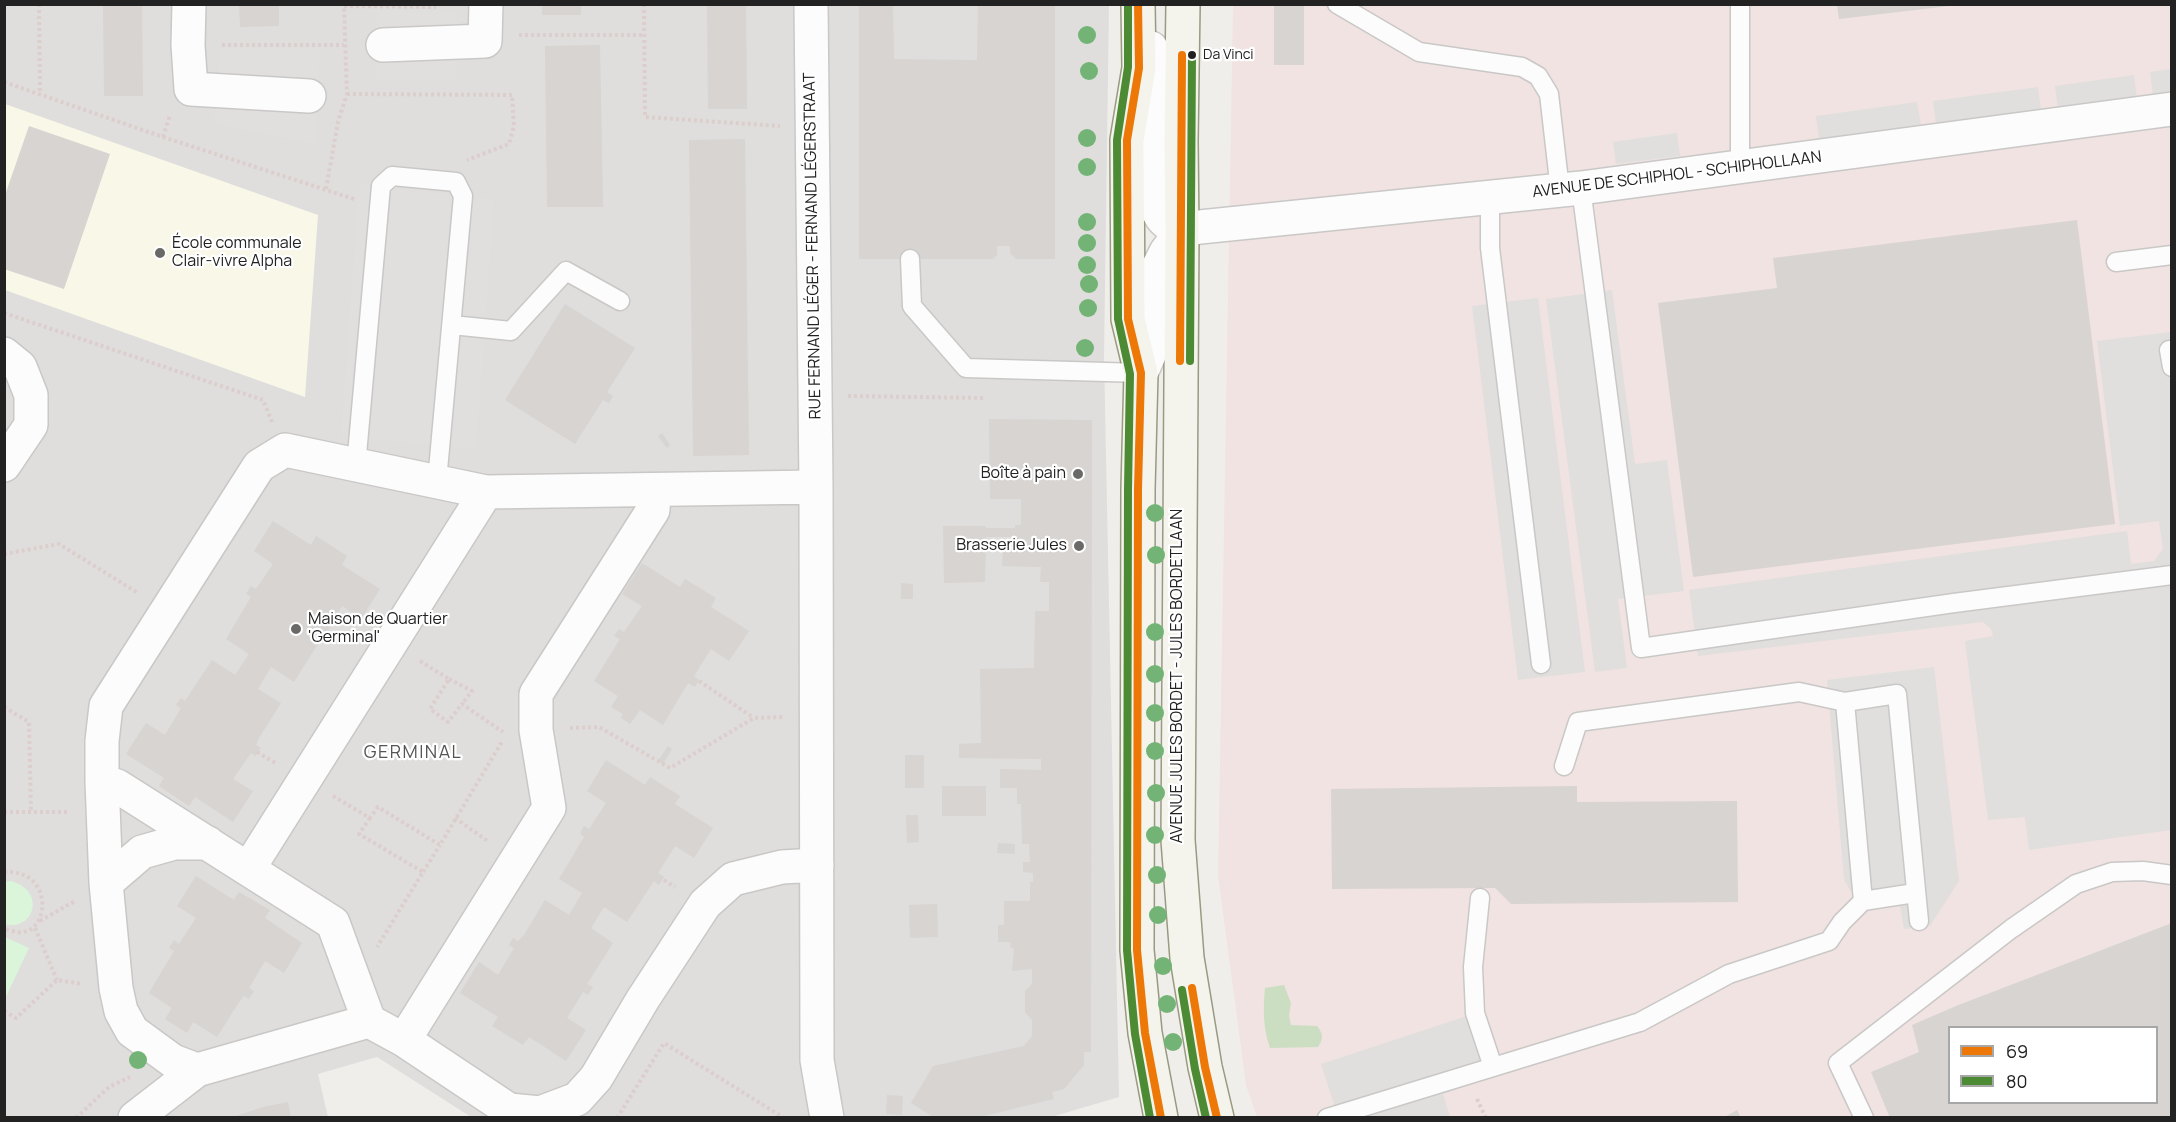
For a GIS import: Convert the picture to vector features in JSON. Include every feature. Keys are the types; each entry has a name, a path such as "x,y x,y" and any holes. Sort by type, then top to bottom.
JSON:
{"main road":[{"path":"1138,4 1139,68 1127,140 1128,319 1141,373 1138,500 1137,950 1145,1034 1161,1118"},
{"name":"AVENUE JULES BORDET - JULES BORDETLAAN","path":"1183,4 1180,141 1182,231 1178,840 1187,958 1205,1067 1217,1118"}],"street":[{"path":"189,4 188,45 191,89 309,96"},
{"path":"383,45 485,41 486,4"},
{"name":"RUE FERNAND LÉGER - FERNAND LÉGERSTRAAT","path":"811,4 816,487 817,1060 827,1118"},
{"path":"1141,373 1149,355 1150,299 1154,277 1166,252 1182,231 1170,226 1160,216 1154,197 1151,173 1151,51 1147,14 1143,4"},
{"name":"AVENUE DE SCHIPHOL - SCHIPHOLLAAN","path":"1182,231 1200,227 1490,199 1740,168 2172,109"},
{"path":"4,354 20,367 31,395 31,425 4,465"},
{"path":"197,1070 172,1060 132,1031 121,1011 116,988 106,883 102,741 106,706 259,466 285,450 486,492 816,487"},
{"path":"404,1040 549,808 536,730 536,694 653,510 654,490"},
{"path":"249,868 486,492"},
{"path":"103,796 117,786 333,923 369,1021 404,1040 509,1110 540,1113 577,1099 596,1078 643,999 705,904 733,879 782,867 817,865"},
{"path":"106,883 142,852 174,843 208,843"},
{"path":"135,1118 197,1070 369,1021"}],"lane":[{"path":"1337,4 1419,52 1522,67 1538,76 1549,94 1571,189 1641,648 1954,603 2172,575"},
{"path":"1740,4 1740,168"},
{"path":"356,466 381,186 392,176 456,182 463,196 437,481"},
{"path":"1490,199 1489,239 1540,664"},
{"path":"2116,262 2172,255"},
{"path":"910,259 912,306 966,369 1141,373"},
{"path":"452,324 511,331 566,271 620,301"},
{"path":"2172,350 2169,350 2172,367"},
{"path":"1564,765 1578,722 1799,692 1845,702 1897,694 1919,921"},
{"path":"1845,702 1863,901"},
{"path":"1864,1118 1838,1063 2011,929 2076,884 2112,872 2144,871 2172,875"},
{"path":"1328,1118 1640,1022 1729,974 1829,940 1842,922 1863,901 1916,893"},
{"path":"1480,898 1473,967 1475,1013 1493,1066"}],"path":[{"path":"39,4 40,94"},
{"path":"644,4 645,117 768,126"},
{"path":"326,189 347,94 344,5 379,7"},
{"path":"514,35 645,35"},
{"path":"188,45 344,45"},
{"path":"4,82 379,208"},
{"path":"347,94 512,95 514,126 508,144 468,159 456,182"},
{"path":"164,137 171,113"},
{"path":"4,313 262,400 285,450"},
{"path":"815,397 902,396"},
{"path":"4,554 59,544 167,610"},
{"path":"391,644 472,691 448,722 430,709 449,679"},
{"path":"699,681 754,718"},
{"path":"355,985 506,734 462,704"},
{"path":"4,707 29,722 31,811"},
{"path":"536,730 599,727 670,768 754,718 816,717"},
{"path":"257,752 370,818"},
{"path":"4,812 31,811 103,796"},
{"path":"423,872 359,834 378,807 440,845"},
{"path":"4,872 17,872 35,881 40,890 42,905 39,922 35,928 22,933 4,929"},
{"path":"35,928 57,980"},
{"path":"57,980 116,988"},
{"path":"4,1011 16,1018 57,980"},
{"path":"617,1118 664,1043 784,1118"}],"shaded area":[{"path":"5,5 1109,5 1104,357 1119,1097 1048,1118 471,1117 377,1057 318,1074 328,1117 5,1118"},
{"path":"1233,5 2171,5 2171,1117 1257,1117 1246,1085 1218,876"},
{"path":"376,10 457,11 456,81 376,81"},
{"path":"320,48 315,144 214,124 220,49"},
{"path":"2171,69 2171,94 2153,96 2150,72"},
{"path":"2134,75 2137,99 2058,110 2055,86"},
{"path":"2038,87 2041,110 1936,124 1933,101"},
{"path":"1917,102 1921,125 1819,139 1816,116"},
{"name":"École communale Clair-vivre Alpha","path":"5,104 318,215 305,397 5,290"},
{"path":"1677,133 1680,156 1616,164 1613,142"},
{"path":"359,184 494,200 476,449 341,436"},
{"path":"1612,290 1635,464 1667,460 1684,591 1618,599 1627,668 1595,672 1546,299"},
{"path":"1538,298 1585,672 1518,680 1472,306"},
{"path":"2171,332 2171,830 2029,850 2025,817 1988,820 1965,641 1993,636 1991,629 1983,622 1698,656 1689,590 2127,531 2131,564 2154,561 2163,549 2159,521 2120,526 2097,341"},
{"path":"1934,667 1959,881 1930,926 1904,929 1900,906 1862,909 1844,880 1827,680"},
{"path":"1470,1015 1490,1078 1443,1094 1450,1117 1338,1117 1321,1064"}],"green space":[{"path":"11,881 22,886 33,901 29,917 14,925 4,924 5,882"},
{"path":"5,937 29,948 5,999"},
{"path":"1284,985 1291,1003 1289,1016 1291,1025 1317,1026 1322,1036 1318,1047 1270,1048 1264,1018 1265,988"}],"building":[{"path":"239,4 279,4 279,26 240,27"},
{"path":"542,4 581,4 581,15 542,15"},
{"path":"707,4 746,4 747,109 708,109"},
{"path":"859,4 893,4 894,59 977,60 978,4 1055,4 1055,259 1016,259 1010,253 1010,246 997,246 997,255 993,259 859,259"},
{"path":"1274,4 1304,4 1304,65 1274,65"},
{"path":"1837,4 1948,4 1949,6 1839,19"},
{"path":"103,5 142,5 143,96 104,96"},
{"path":"600,45 603,207 547,207 545,46"},
{"path":"29,126 110,154 64,289 4,269 4,198"},
{"path":"745,139 749,455 693,456 689,140"},
{"path":"2077,220 2115,524 1693,577 1658,303 1777,288 1773,258"},
{"path":"565,304 635,348 607,392 613,396 609,403 603,400 575,444 505,400"},
{"path":"989,419 1092,420 1091,1052 1084,1052 1084,1065 1064,1089 1052,1092 1054,1099 976,1118 935,1118 911,1103 933,1066 1024,1046 1032,1036 1032,1020 1025,1012 1025,991 1032,984 1032,969 1012,971 1014,948 1011,948 1010,942 998,942 998,925 1004,925 1004,901 1030,901 1030,882 1033,882 1033,873 1023,872 1023,862 1030,862 1029,844 1022,844 1021,804 1017,804 1017,788 1000,788 1000,769 1041,770 1041,759 959,758 959,744 981,743 980,669 1034,668 1035,611 1049,611 1049,582 1040,582 1041,567 1002,566 1003,545 1016,544 1015,537 986,537 985,582 944,583 943,526 1015,528 1015,525 1021,525 1021,499 990,499"},
{"path":"662,433 670,445 667,448 658,436"},
{"path":"273,521 311,545 316,536 347,556 342,565 380,589 361,619 342,606 326,634 331,636 325,644 321,641 316,647 294,682 271,667 258,689 281,703 259,738 256,745 261,748 255,756 251,753 233,779 253,791 233,822 195,797 189,806 159,786 164,778 126,754 146,723 165,735 181,708 176,705 181,698 185,701 212,660 235,675 249,654 226,639 251,597 246,594 251,586 256,589 273,564 254,551"},
{"path":"642,563 680,587 685,579 716,598 711,607 749,631 729,661 711,649 694,676 699,680 695,687 688,683 663,725 640,710 630,724 621,718 623,714 611,707 618,696 594,681 620,639 614,636 619,629 624,632 642,606 622,594"},
{"path":"901,583 913,584 913,599 901,599"},
{"path":"668,746 672,749 663,764 658,761"},
{"path":"905,755 924,755 924,788 905,788"},
{"path":"606,760 645,785 650,777 680,796 675,804 713,828 694,858 675,846 658,873 664,877 659,885 654,881 627,922 604,907 591,928 613,943 587,984 593,987 588,995 583,992 567,1018 586,1030 566,1061 529,1037 523,1045 492,1026 498,1017 460,993 479,962 498,975 514,948 509,945 513,938 518,941 524,935 545,900 569,915 582,893 559,879 584,837 580,833 584,826 589,829 606,803 587,791"},
{"path":"942,786 986,786 986,816 942,816"},
{"path":"1577,786 1577,802 1737,801 1738,902 1511,904 1495,888 1332,889 1331,789"},
{"path":"906,815 918,815 919,842 907,843"},
{"path":"998,843 1015,844 1015,854 997,853"},
{"path":"196,876 234,900 239,892 270,910 265,918 302,943 284,973 265,961 249,988 254,991 249,999 244,996 217,1037 193,1022 187,1033 165,1019 172,1008 149,993 174,951 169,948 174,940 179,944 196,918 177,906"},
{"path":"937,904 938,937 910,938 909,905"},
{"path":"2172,923 2172,1118 1890,1118 1871,1072 1919,1052 1912,1025"},
{"path":"887,1095 903,1096 902,1115 886,1114"},
{"path":"288,1102 291,1118 230,1118 263,1107"},
{"path":"1737,1110 1741,1118 1723,1118"}],"transit line":[{"name":"80","path":"1128,4 1128,67 1117,140 1118,319 1130,374 1127,950 1135,1034 1150,1118"},
{"name":"69","path":"1138,4 1139,68 1127,140 1128,319 1141,373 1138,489 1137,950 1145,1033 1161,1118"},
{"name":"69","path":"1180,361 1182,55"},
{"name":"80","path":"1190,361 1192,55"},
{"name":"69","path":"1192,988 1205,1067 1217,1118"},
{"name":"80","path":"1182,990 1206,1118"}],"place":[{"name":"Da Vinci","path":"1192,55"},
{"name":"École communale Clair-vivre Alpha","path":"160,253"},
{"name":"Boîte à pain","path":"1078,474"},
{"name":"Brasserie Jules","path":"1079,546"},
{"name":"Maison de Quartier 'Germinal'","path":"296,629"}],"district":[{"name":"GERMINAL","path":"413,753"}]}
